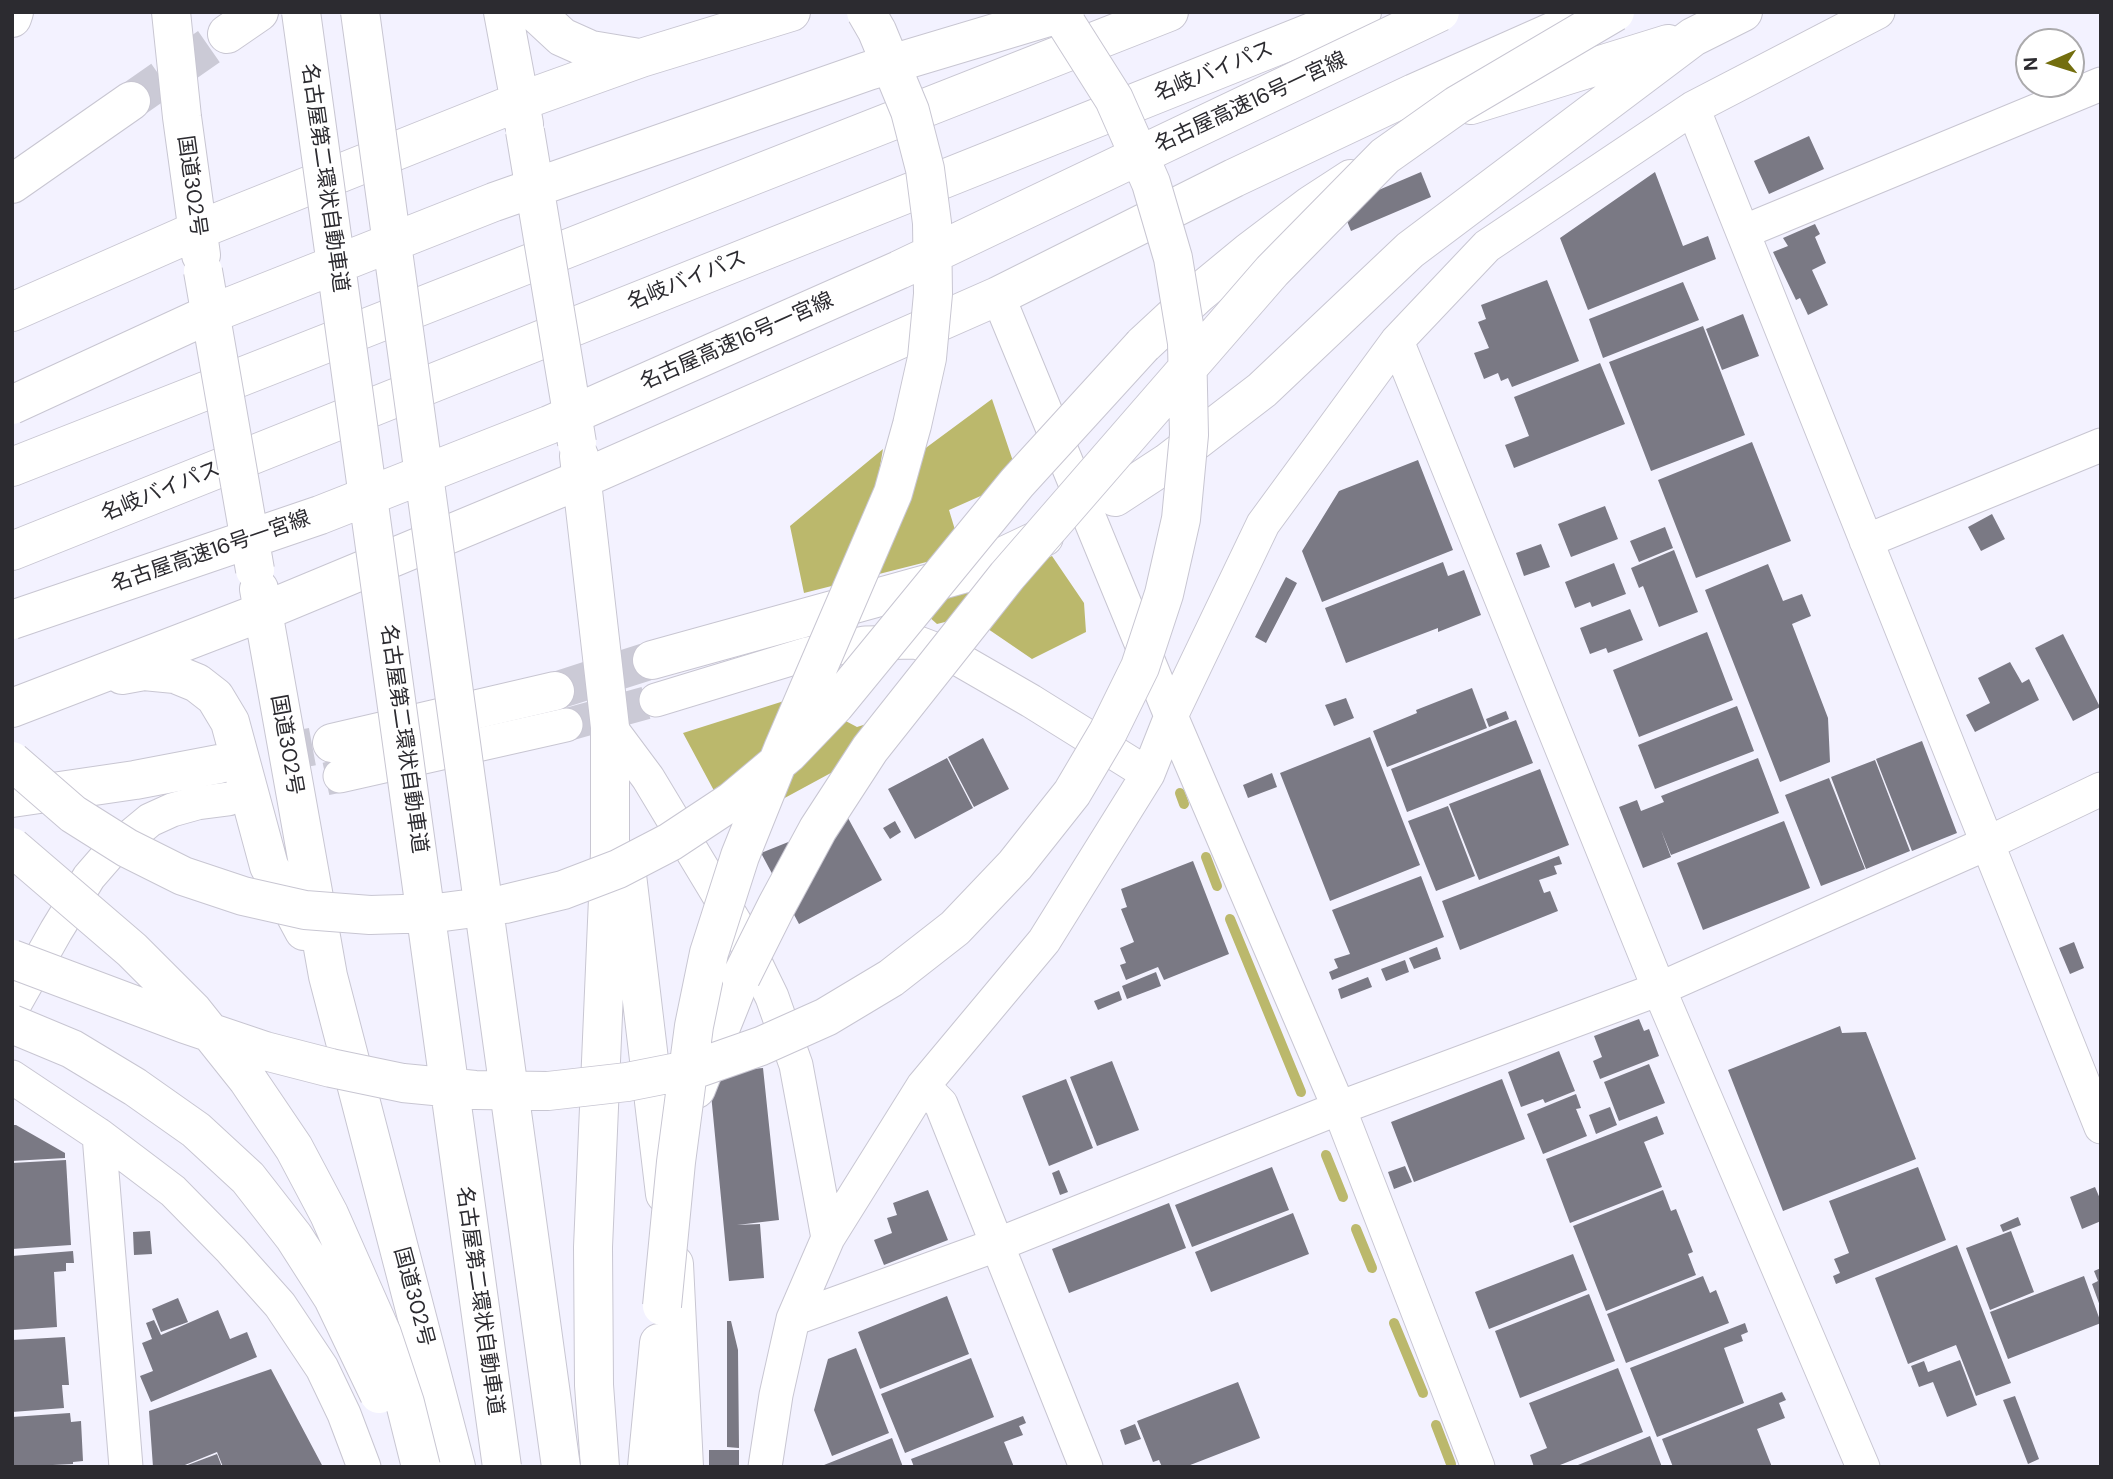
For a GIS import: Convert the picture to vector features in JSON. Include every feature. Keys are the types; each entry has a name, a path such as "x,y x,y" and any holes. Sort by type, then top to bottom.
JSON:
{"highway":[{"path":"12,18 15,12"},
{"path":"162,12 182,117"},
{"name":"国道302号","path":"171,12 203,271 328,976 456,1467"},
{"path":"226,34 259,12"},
{"name":"名古屋第二環状自動車道","path":"301,12 502,1467"},
{"path":"360,12 561,1467"},
{"path":"503,12 523,116 580,461 674,1261 684,1467"},
{"path":"535,12 562,37 591,50 641,58"},
{"path":"12,312 198,230 523,116 641,58 790,12"},
{"path":"647,1467 676,1162 694,1026 709,953 740,856 893,493 927,358 933,294 932,223 925,169 910,111 877,31 866,12"},
{"path":"12,960 185,1024 265,1051 331,1068 403,1083 439,1087 548,1091 627,1083 698,1068 761,1046 826,1017 891,978 955,929 1015,865 1072,793 1108,732 1140,667 1164,594 1181,519 1189,435 1187,343 1173,258 1151,183 1114,99 1059,12"},
{"path":"12,405 204,317 494,202 868,71 1065,12"},
{"path":"12,467 1169,12"},
{"name":"名岐バイパス","path":"12,551 1362,12"},
{"name":"名古屋高速16号一宮線","path":"12,620 320,516 549,425 899,270 1440,12"},
{"path":"12,708 262,612 580,461 998,296 1234,178 1414,93 1596,12"},
{"path":"12,761 73,814 127,848 183,876 243,896 305,910 370,915 436,913 505,904 563,890 618,869 670,842 732,801 789,754 835,705 1017,483 1143,345 1198,294 1311,205 1457,105 1615,12"},
{"path":"1234,178 1693,37 1743,12"},
{"path":"1115,497 1167,463 1262,390 1410,250 1693,37"},
{"path":"12,184 131,101"},
{"path":"676,1162 693,1097 741,978 818,829 870,749 998,586 1108,458 1272,271 1385,156"},
{"path":"652,660 970,572 1065,527"},
{"path":"77,682 144,671 175,674 197,682 215,697 230,722 269,866 328,976"},
{"path":"336,759 481,710 560,708"},
{"path":"600,1467 594,1385 593,1247 610,852 610,727"},
{"path":"12,798 135,780 224,781"},
{"path":"12,847 132,950 193,1012 248,1080 294,1148 329,1214 382,1334 405,1403 421,1467"},
{"path":"12,1024 72,1049 135,1087 196,1130 248,1178 294,1237 333,1298 366,1365 409,1467"}],"street":[{"path":"765,1467 776,1395 793,1319 828,1238 923,1086 1044,941 1148,774 1171,716 1263,524 1397,341 1487,246 1693,108 1878,12"},
{"path":"1743,232 2101,84"},
{"path":"1693,108 2099,1117"},
{"path":"998,296 1171,716 1339,1108 1478,1467"},
{"path":"1397,341 1658,989 1863,1467"},
{"path":"1866,541 2101,445"},
{"path":"656,700 807,654 865,643 916,642 953,656 1148,774"},
{"path":"610,727 648,778 739,929 772,997 796,1065 828,1238"},
{"path":"12,1009 89,877 109,854 150,820 197,803 224,781"},
{"path":"793,1319 999,1244 1339,1108 1658,989 1988,843 2101,789"},
{"path":"12,1077 99,1135 173,1191 232,1250 281,1305 322,1367 364,1467"},
{"path":"923,1086 941,1104 1086,1467"},
{"path":"99,1135 126,1467"},
{"path":"322,1367 445,1422"}],"shaded area":[{"path":"992,399 1019,479 949,510 962,553 804,593 790,526 883,449 877,484"},
{"path":"1052,556 1084,603 1086,632 1032,659 969,616 937,624 919,608"},
{"path":"784,701 808,701 857,727 876,721 888,742 733,826 683,733"}],"building":[{"path":"1809,136 1824,169 1769,194 1754,161"},
{"path":"1421,172 1431,197 1351,231 1341,206"},
{"path":"1655,172 1683,246 1708,236 1716,259 1588,310 1560,238"},
{"path":"1815,224 1820,234 1815,237 1826,263 1812,270 1828,305 1808,315 1800,298 1796,300 1773,252 1788,246 1783,238"},
{"path":"1547,280 1579,361 1512,387 1508,378 1501,381 1498,373 1484,379 1474,353 1489,348 1478,322 1486,319 1481,305"},
{"path":"1683,282 1699,320 1603,358 1589,319"},
{"path":"1743,314 1759,356 1722,370 1706,329"},
{"path":"1703,326 1745,435 1651,471 1609,362"},
{"path":"1600,363 1625,424 1514,468 1505,445 1529,436 1514,397"},
{"path":"1752,442 1791,541 1696,578 1658,480"},
{"path":"1418,460 1453,550 1322,602 1302,551 1339,491"},
{"path":"1605,506 1618,539 1571,557 1558,524"},
{"path":"1992,514 2005,539 1981,551 1968,527"},
{"path":"1665,527 1673,548 1639,562 1630,541"},
{"path":"1541,544 1550,567 1524,576 1516,553"},
{"path":"1674,550 1698,612 1659,627 1643,586 1639,588 1631,568"},
{"path":"1443,562 1448,576 1464,570 1481,615 1438,632 1438,628 1346,663 1325,608"},
{"path":"1614,563 1626,594 1592,607 1590,602 1575,608 1565,582"},
{"path":"1768,564 1783,601 1802,594 1811,616 1792,624 1828,718 1830,762 1780,782 1705,590"},
{"path":"1286,577 1297,583 1266,643 1255,637"},
{"path":"1630,609 1643,640 1608,653 1606,648 1590,654 1580,628"},
{"path":"1707,632 1733,700 1639,737 1613,670"},
{"path":"2063,634 2100,707 2073,721 2035,648"},
{"path":"2010,662 2022,683 2029,679 2039,700 1975,732 1966,715 1990,703 1978,678"},
{"path":"1472,688 1487,728 1387,767 1373,731 1417,713 1416,710"},
{"path":"1346,698 1354,718 1334,726 1325,705"},
{"path":"1737,706 1754,751 1655,789 1638,745"},
{"path":"1506,711 1509,719 1489,727 1486,719"},
{"path":"1516,720 1533,763 1407,812 1391,769"},
{"path":"1370,737 1420,865 1330,901 1280,773"},
{"path":"983,738 1009,789 974,807 948,757"},
{"path":"1922,741 1957,833 1912,851 1876,759"},
{"path":"947,758 973,808 915,839 888,789"},
{"path":"1758,758 1779,813 1671,855 1661,830 1671,857 1643,868 1619,807 1637,800 1641,811 1664,802 1661,796"},
{"path":"1875,760 1910,851 1866,869 1831,777"},
{"path":"1540,769 1569,845 1479,880 1449,804"},
{"path":"1272,773 1277,787 1248,798 1243,785"},
{"path":"1829,778 1865,869 1821,886 1785,795"},
{"path":"1448,806 1475,876 1436,891 1408,821"},
{"path":"848,818 882,880 799,924 761,853"},
{"path":"895,821 901,832 890,839 883,828"},
{"path":"1784,821 1810,888 1703,930 1677,863"},
{"path":"1559,856 1562,864 1554,866 1557,874 1539,880 1544,893 1550,891 1558,911 1460,950 1442,901"},
{"path":"1193,861 1229,954 1164,980 1158,967 1126,980 1120,965 1126,963 1120,948 1134,942 1121,909 1127,907 1121,889"},
{"path":"1421,876 1444,937 1332,980 1329,972 1338,968 1334,959 1350,954 1332,910"},
{"path":"2074,942 2084,968 2070,974 2059,948"},
{"path":"1437,947 1441,959 1414,969 1409,958"},
{"path":"1405,960 1409,972 1386,981 1381,969"},
{"path":"1156,972 1161,986 1127,999 1122,986"},
{"path":"1368,977 1372,987 1341,999 1338,989"},
{"path":"1119,991 1122,1000 1098,1010 1094,1001"},
{"path":"1639,1019 1644,1031 1649,1029 1659,1056 1600,1079 1593,1061 1602,1057 1594,1036"},
{"path":"1840,1026 1842,1033 1866,1032 1916,1159 1783,1211 1728,1070"},
{"path":"1559,1051 1575,1091 1545,1103 1543,1099 1521,1107 1508,1072"},
{"path":"1112,1061 1139,1130 1097,1146 1070,1077"},
{"path":"1649,1064 1665,1103 1619,1121 1604,1082"},
{"path":"763,1068 779,1220 737,1225 760,1224 764,1278 729,1281 709,1073"},
{"path":"1066,1079 1093,1148 1049,1166 1022,1096"},
{"path":"1502,1079 1525,1139 1414,1182 1391,1122"},
{"path":"1576,1094 1581,1108 1576,1109 1587,1136 1543,1154 1527,1114"},
{"path":"1610,1107 1617,1125 1596,1134 1589,1115"},
{"path":"1657,1116 1664,1134 1644,1142 1662,1187 1570,1223 1546,1159"},
{"path":"12,1125 65,1153 65,1158 12,1161"},
{"path":"66,1160 71,1245 12,1249 12,1163"},
{"path":"1405,1166 1412,1182 1394,1189 1388,1172"},
{"path":"1272,1167 1289,1210 1192,1247 1175,1205"},
{"path":"1918,1167 1946,1240 1836,1284 1833,1276 1840,1273 1834,1259 1849,1253 1829,1201"},
{"path":"1059,1170 1068,1192 1060,1195 1052,1173"},
{"path":"2095,1187 2101,1201 2101,1221 2082,1229 2070,1197"},
{"path":"928,1190 948,1240 884,1265 874,1240 892,1233 887,1218 897,1215 893,1203"},
{"path":"1663,1190 1671,1211 1676,1209 1693,1252 1688,1254 1696,1275 1606,1311 1573,1226"},
{"path":"1169,1203 1186,1248 1069,1293 1052,1249"},
{"path":"1293,1213 1309,1254 1211,1292 1195,1252"},
{"path":"2018,1217 2021,1225 2003,1232 2000,1225"},
{"path":"150,1231 152,1254 134,1255 133,1232"},
{"path":"2011,1231 2034,1292 1990,1310 1966,1248"},
{"path":"1957,1245 2011,1383 1976,1396 1956,1345 1908,1364 1875,1278"},
{"path":"73,1251 74,1263 66,1263 66,1271 54,1272 57,1327 12,1330 12,1256"},
{"path":"1573,1254 1587,1290 1489,1329 1475,1292"},
{"path":"2101,1268 2100,1306 2092,1284 2098,1281 2094,1271"},
{"path":"1703,1276 1710,1293 1716,1290 1729,1323 1626,1363 1607,1314"},
{"path":"2084,1276 2101,1323 2008,1359 1990,1312"},
{"path":"1589,1294 1615,1361 1520,1398 1495,1331"},
{"path":"947,1296 969,1354 880,1389 858,1332"},
{"path":"178,1298 188,1322 161,1332 152,1309"},
{"path":"218,1310 230,1339 247,1332 257,1357 151,1402 140,1376 153,1371 142,1343 152,1339 146,1323 154,1320 161,1335"},
{"path":"727,1321 731,1321 738,1350 739,1448 727,1447"},
{"path":"1745,1323 1748,1332 1741,1335 1743,1341 1724,1348 1744,1403 1657,1437 1630,1368"},
{"path":"65,1337 69,1385 62,1385 64,1408 12,1412 12,1340"},
{"path":"856,1348 889,1433 832,1456 814,1410 828,1359"},
{"path":"971,1358 994,1417 905,1453 881,1394"},
{"path":"1960,1360 1977,1405 1947,1417 1933,1382 1919,1387 1911,1366 1924,1361 1928,1372"},
{"path":"1618,1368 1643,1432 1555,1467 1534,1467 1530,1455 1547,1448 1529,1403"},
{"path":"271,1369 323,1467 223,1467 217,1452 180,1467 153,1467 149,1411"},
{"path":"1238,1382 1260,1438 1185,1467 1162,1467 1159,1460 1153,1462 1137,1421"},
{"path":"1782,1392 1786,1400 1779,1403 1785,1418 1757,1429 1772,1467 1673,1467 1662,1439"},
{"path":"2015,1396 2039,1459 2028,1464 2003,1400"},
{"path":"70,1413 71,1422 81,1421 83,1461 73,1464 12,1467 12,1417"},
{"path":"1023,1416 1026,1423 1019,1426 1023,1435 1004,1442 1014,1467 914,1467 911,1459"},
{"path":"1135,1424 1141,1439 1125,1445 1120,1430"},
{"path":"1650,1436 1662,1467 1573,1467"},
{"path":"892,1438 903,1467 819,1467"},
{"path":"709,1450 739,1450 739,1467 709,1467"},
{"path":"217,1454 222,1467 185,1467 185,1466"}],"waterway":[{"path":"1180,793 1184,804"},
{"path":"1206,857 1217,886"},
{"path":"1230,919 1301,1092"},
{"path":"1326,1155 1343,1197"},
{"path":"1356,1229 1372,1268"},
{"path":"1394,1323 1423,1393"},
{"path":"1436,1425 1451,1464"}],"tunnel":[{"path":"131,101 227,34"},
{"path":"555,691 652,660"},
{"path":"566,725 656,700"},
{"path":"219,764 332,743"},
{"path":"228,799 340,776"}]}
